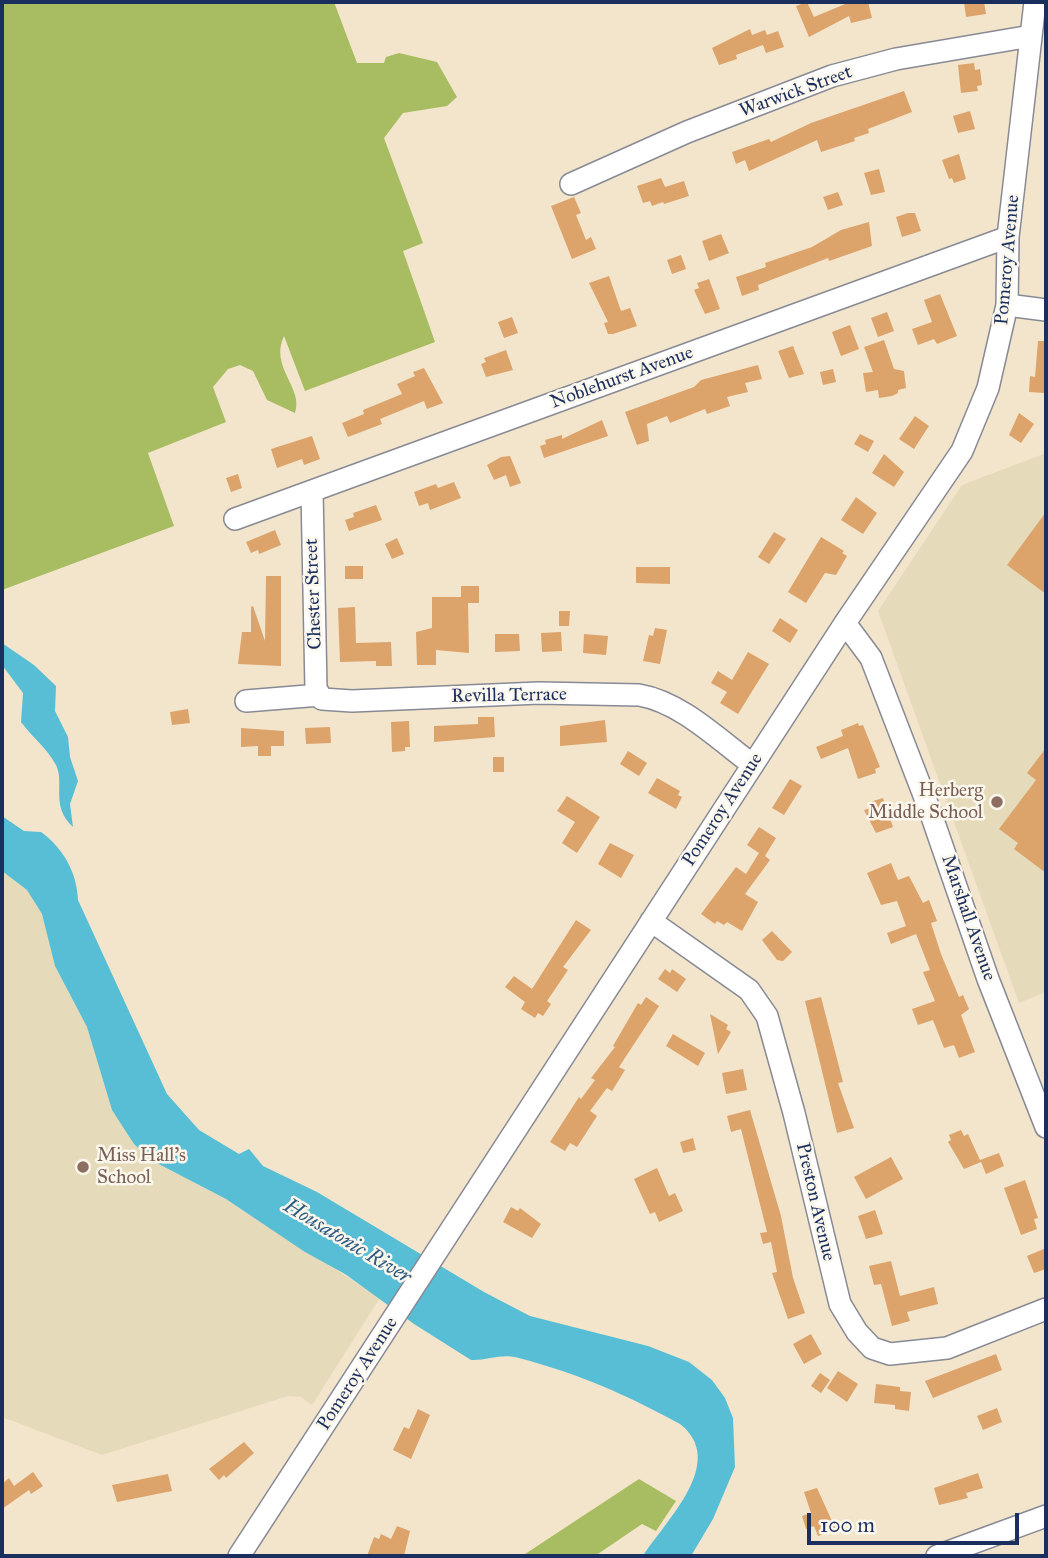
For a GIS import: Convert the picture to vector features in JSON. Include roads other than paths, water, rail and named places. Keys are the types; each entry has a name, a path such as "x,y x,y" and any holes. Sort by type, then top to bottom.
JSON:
{"street":[{"name":"Pomeroy Avenue","path":"239,1556 845,623 962,451 988,388 1007,305 1008,237 1035,2"},
{"name":"Warwick Street","path":"571,184 687,132 832,76 896,59 1031,36"},
{"name":"Noblehurst Avenue","path":"236,519 1008,237"},
{"path":"1007,305 1046,310"},
{"name":"Chester Street","path":"312,491 316,689 320,695"},
{"name":"Marshall Avenue","path":"845,623 871,658 1041,1099 1046,1127"},
{"name":"Revilla Terrace","path":"246,701 320,695 322,699 352,701 538,694 653,698 690,718 753,765"},
{"name":"Preston Avenue","path":"651,921 750,990 767,1016 794,1113 840,1304 857,1332 872,1348 890,1354 947,1348 1046,1309"},
{"path":"937,1556 1046,1516"}],"water":[{"path":"2,643 34,665 56,686 55,711 68,737 70,757 78,781 70,804 73,827 62,811 56,765 21,722 23,693 2,665"},
{"name":"Housatonic River","path":"2,816 24,831 41,832 62,853 72,870 78,900 167,1094 199,1130 239,1154 249,1149 263,1166 317,1192 484,1292 530,1316 648,1346 689,1362 712,1380 725,1398 733,1418 735,1467 713,1519 691,1556 643,1556 688,1491 695,1473 698,1456 693,1439 680,1424 601,1386 541,1364 512,1357 471,1360 414,1324 345,1274 305,1252 226,1199 151,1160 134,1144 112,1110 87,1027 55,966 42,914 27,890 2,871"}],"place":[{"name":"Herberg Middle School","path":"997,802"},
{"name":"Miss Hall's School","path":"83,1167"}]}
